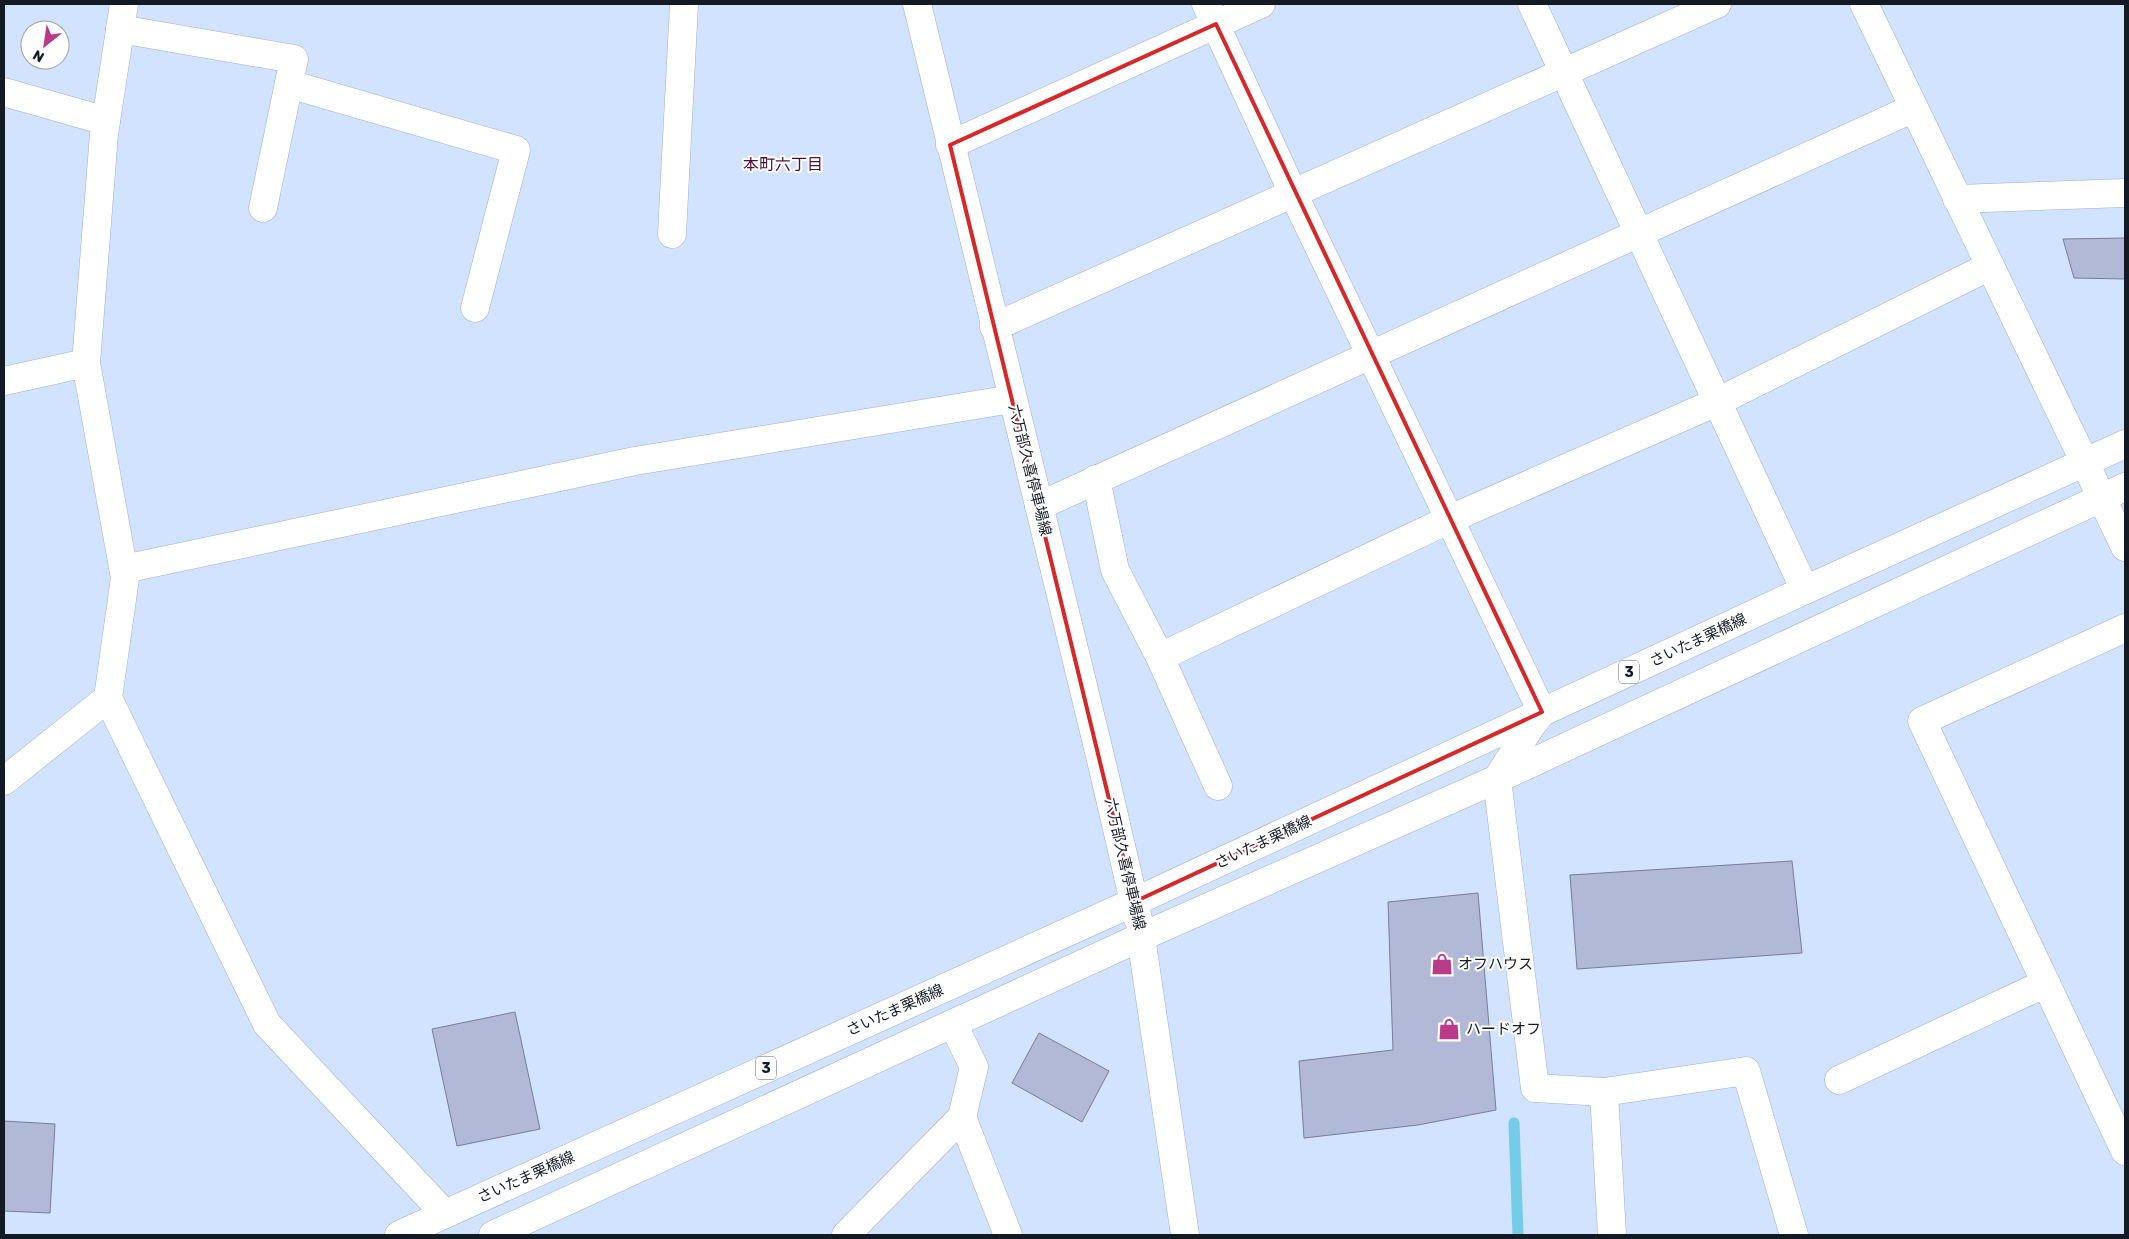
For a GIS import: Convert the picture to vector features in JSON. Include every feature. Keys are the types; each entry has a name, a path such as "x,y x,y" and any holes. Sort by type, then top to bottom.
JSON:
{"street":[{"path":"672,234 684,4"},
{"name":"六万部久喜停車場線","path":"916,4 1134,902 1141,937 1185,1235"},
{"path":"950,146 1211,14 1261,4"},
{"path":"1532,4 1805,590"},
{"path":"994,327 1717,4"},
{"path":"1864,4 2085,462 2114,493 2125,547"},
{"path":"1211,14 1293,193 1542,712 1497,779 1535,1088 1604,1092 1746,1071 1794,1235"},
{"path":"263,208 294,59 122,16 106,121 86,363 125,578 108,698 267,1024 445,1214"},
{"path":"288,84 516,150 475,308"},
{"path":"4,92 106,121"},
{"path":"1039,506 1914,108"},
{"path":"1957,199 2125,193"},
{"path":"1160,657 1450,519 1717,402 1990,266"},
{"path":"4,381 86,363"},
{"path":"124,569 635,461 1012,399"},
{"name":"さいたま栗橋線","path":"399,1235 1134,902 1805,590 2125,444"},
{"path":"1096,479 1115,570 1160,657 1218,786"},
{"path":"493,1235 1141,937 1497,779 2114,493"},
{"path":"2125,628 1922,721 2125,1151"},
{"path":"4,781 108,698"},
{"path":"1840,1080 2046,983"},
{"path":"846,1235 962,1117 974,1067 953,1024"},
{"path":"1604,1092 1612,1235"},
{"path":"962,1117 1008,1235"}],"highlighted area":[{"path":"1216,24 1542,712 1134,902 950,145"}],"building":[{"path":"2125,238 2125,279 2074,278 2063,239"},
{"path":"1792,861 1802,953 1577,969 1570,875"},
{"path":"1478,893 1496,1110 1418,1125 1304,1138 1299,1061 1393,1050 1388,902"},
{"path":"515,1012 540,1129 457,1146 432,1029"},
{"path":"1039,1033 1109,1071 1082,1122 1012,1083"},
{"path":"4,1121 55,1124 50,1213 4,1211"}],"waterway":[{"path":"1514,1123 1518,1235"}],"place":[{"name":"オフハウス","path":"1442,964"},
{"name":"ハードオフ","path":"1449,1029"}],"district":[{"name":"本町六丁目","path":"783,164"}]}
